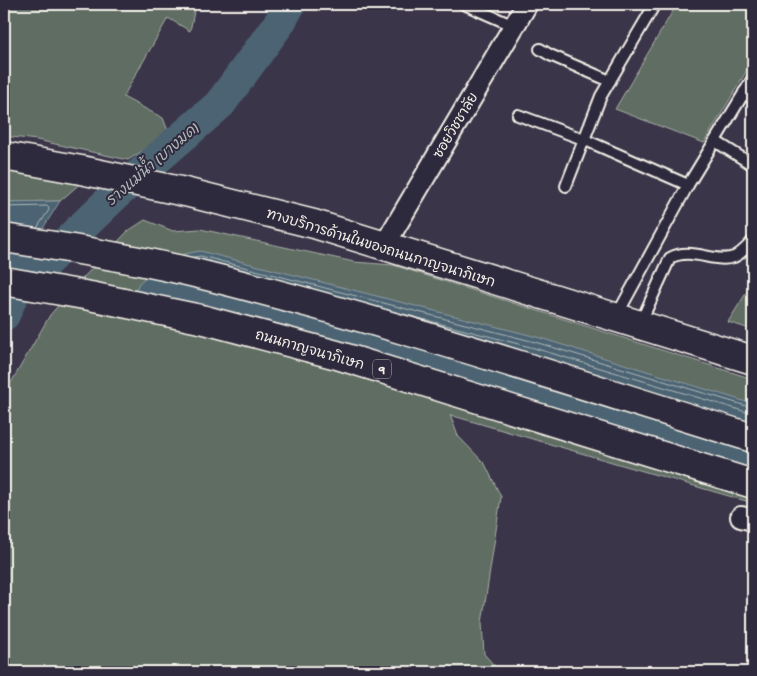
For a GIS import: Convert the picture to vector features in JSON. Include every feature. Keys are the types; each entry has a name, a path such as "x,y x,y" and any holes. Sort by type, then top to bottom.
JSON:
{"main road":[{"name":"ทางบริการด้านในของถนนกาญจนาภิเษก","path":"4,156 118,178 290,218 753,360"},
{"path":"4,238 80,250 201,274 335,309 753,438"},
{"name":"ถนนกาญจนาภิเษก","path":"4,281 90,296 205,320 337,355 753,484"}],"street":[{"name":"ซอยวิชชาลัย","path":"384,246 527,4"}],"lane":[{"path":"464,4 514,26"},
{"path":"566,186 601,96 655,4"},
{"path":"540,49 610,81"},
{"path":"628,321 688,185 715,141 749,95 753,78"},
{"path":"518,115 583,139 688,185"},
{"path":"715,141 753,165"},
{"path":"628,321 670,258 685,253 728,258 740,253 752,242"}],"green space":[{"path":"4,4 191,4 195,7 190,31 168,18 123,97 163,118 168,131 156,142 128,160 37,140 4,136"},
{"path":"677,4 753,4 753,60 704,143 615,109"},
{"path":"4,170 83,181 60,201 4,202"},
{"path":"145,220 173,231 200,229 354,262 393,265 753,379 753,503 450,415 458,436 485,464 501,497 482,623 484,654 500,672 4,672 4,395 50,315 128,231"},
{"path":"753,282 753,330 728,322"}],"water":[{"path":"60,201 4,291 4,202"},
{"path":"200,251 537,337 753,404 753,497 250,344 134,294 139,283 169,257"}],"waterway":[{"name":"รางแม่น้ำ (บางมด)","path":"4,315 13,294 113,197 220,104 280,22 290,4"},
{"path":"4,270 48,260"}]}
